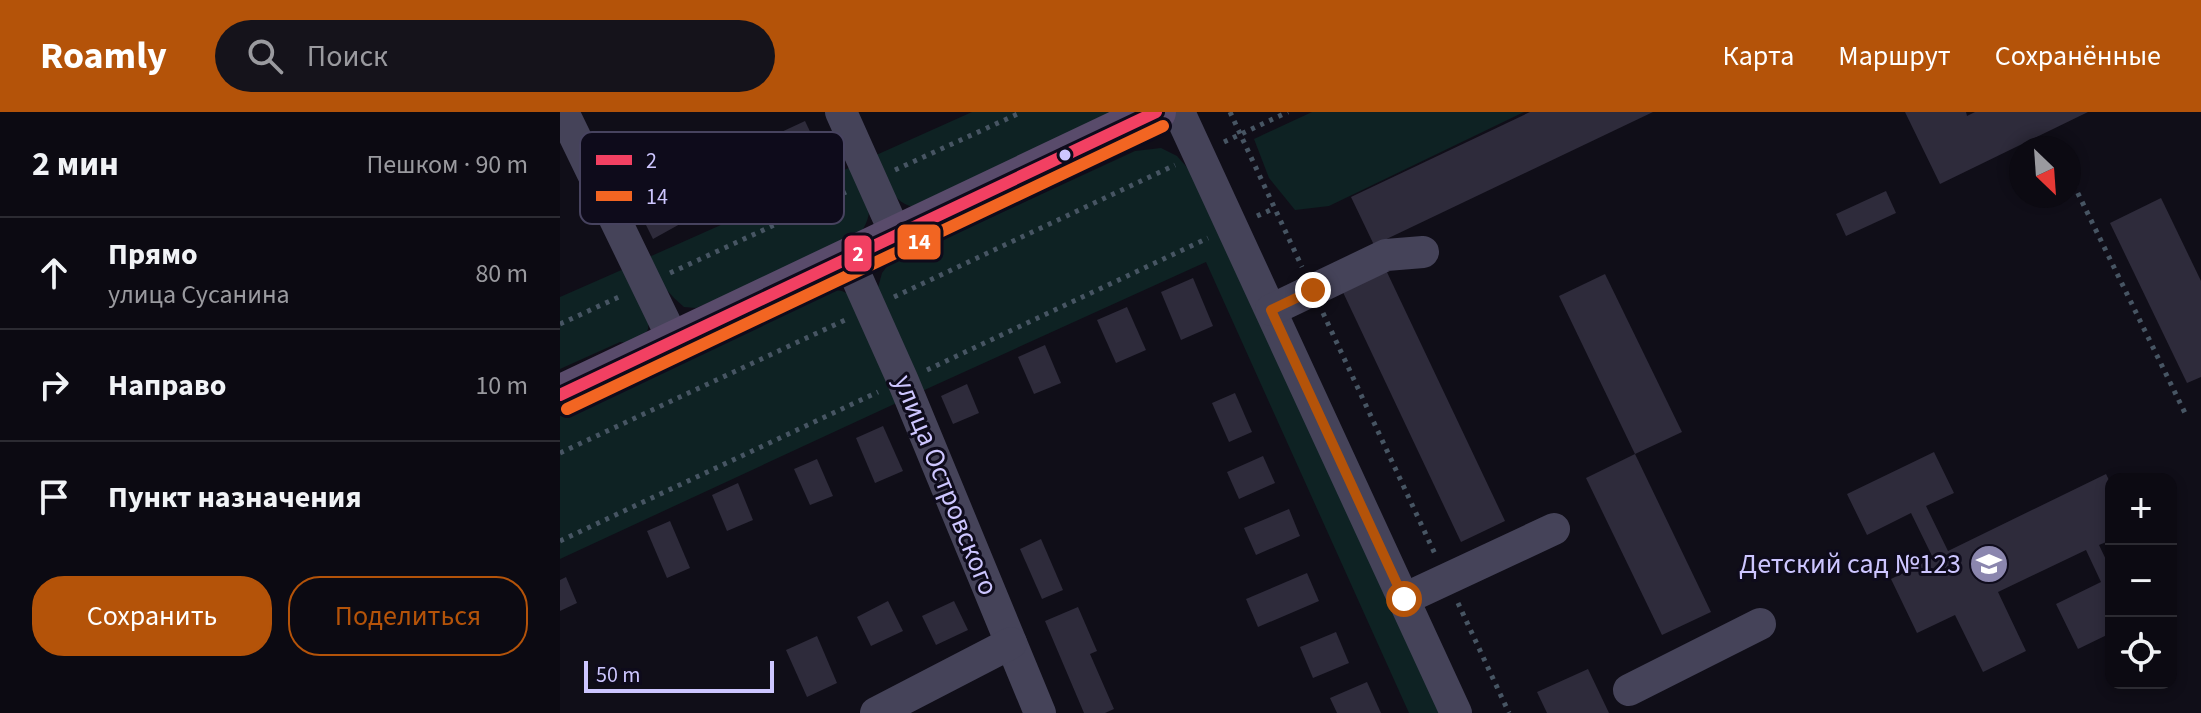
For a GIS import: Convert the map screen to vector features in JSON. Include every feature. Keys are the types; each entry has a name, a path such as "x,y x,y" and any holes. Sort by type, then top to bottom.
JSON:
{"main road":[{"path":"560,395 1156,112"}],"street":[{"path":"563,112 580,147"},
{"path":"841,112 896,235"},
{"path":"1179,112 1456,713"},
{"path":"617,224 674,341"},
{"path":"1271,310 1386,255 1423,252"},
{"name":"улица Островского","path":"848,258 903,381 1040,713"},
{"path":"1404,599 1554,529"},
{"path":"1629,690 1760,624"},
{"path":"876,713 1011,643"}],"path":[{"path":"844,194 1022,112"},
{"path":"1230,112 1509,713"},
{"path":"560,453 1288,112"},
{"path":"2081,200 2185,413"},
{"path":"560,324 778,224"}],"green space":[{"path":"972,112 1123,112 918,208 895,196 874,156"},
{"path":"1312,112 1524,112 1329,206 1295,210 1269,178 1254,139"},
{"path":"1161,148 1177,156 1192,173 1440,713 1409,713 1206,262 920,392 876,295 882,273 888,265 1135,151"},
{"path":"853,166 868,203 867,219 856,239 696,308 684,307 665,288 649,257 723,224 844,224 844,170"},
{"path":"626,268 649,319 642,340 633,344 620,342 560,369 560,297"},
{"path":"830,289 855,297 903,400 560,559 560,416"}],"building":[{"path":"1530,112 1653,112 1374,245 1351,197"},
{"path":"1905,112 1966,112 1967,116 1975,112 2088,112 2039,136 2009,136 2009,150 1940,184"},
{"path":"805,121 810,132 781,132"},
{"path":"1886,191 1896,213 1846,236 1836,214"},
{"path":"2161,198 2201,281 2201,377 2187,383 2110,223"},
{"path":"646,224 680,224 653,239"},
{"path":"1385,268 1505,521 1461,542 1341,288"},
{"path":"1605,274 1682,432 1635,454 1559,296"},
{"path":"1193,278 1213,326 1181,340 1161,292"},
{"path":"1127,307 1146,350 1116,363 1097,320"},
{"path":"1045,345 1061,383 1034,394 1018,357"},
{"path":"967,384 979,413 953,424 941,396"},
{"path":"1235,393 1252,432 1229,442 1212,403"},
{"path":"883,426 903,471 875,483 856,438"},
{"name":"Детский сад №123","path":"1934,452 1954,493 1926,506 1948,551 2105,474 2105,542 2099,545 2105,558 2105,636 2078,649 2056,604 2101,582 2086,550 1998,592 2026,651 1983,672 1955,615 1917,633 1891,579 1933,558 1911,513 1867,535 1847,494"},
{"path":"1635,454 1711,612 1662,635 1586,478"},
{"path":"1263,456 1275,483 1239,499 1227,472"},
{"path":"817,459 833,496 810,505 794,469"},
{"path":"738,483 753,520 727,531 712,495"},
{"path":"1289,509 1300,536 1256,555 1244,528"},
{"path":"670,521 690,568 667,578 647,531"},
{"path":"1041,539 1063,590 1042,599 1020,549"},
{"path":"1307,573 1319,601 1258,627 1246,599"},
{"path":"566,577 577,603 560,611 560,580"},
{"path":"888,601 903,631 871,646 857,617"},
{"path":"954,601 968,630 936,645 922,616"},
{"path":"1078,607 1097,651 1090,654 1114,709 1105,713 1084,713 1045,621"},
{"path":"1336,632 1349,663 1313,678 1300,647"},
{"path":"817,636 837,683 807,697 786,650"},
{"path":"1588,669 1609,713 1547,713 1537,692"},
{"path":"1367,682 1381,713 1337,713 1330,698"}],"transit line":[{"name":"2","path":"560,395 1156,112"},
{"name":"14","path":"567,409 1163,126"}],"place":[{"name":"Детский сад №123","path":"1989,564"}],"route":[{"path":"1313,290 1271,310 1404,599"}]}
